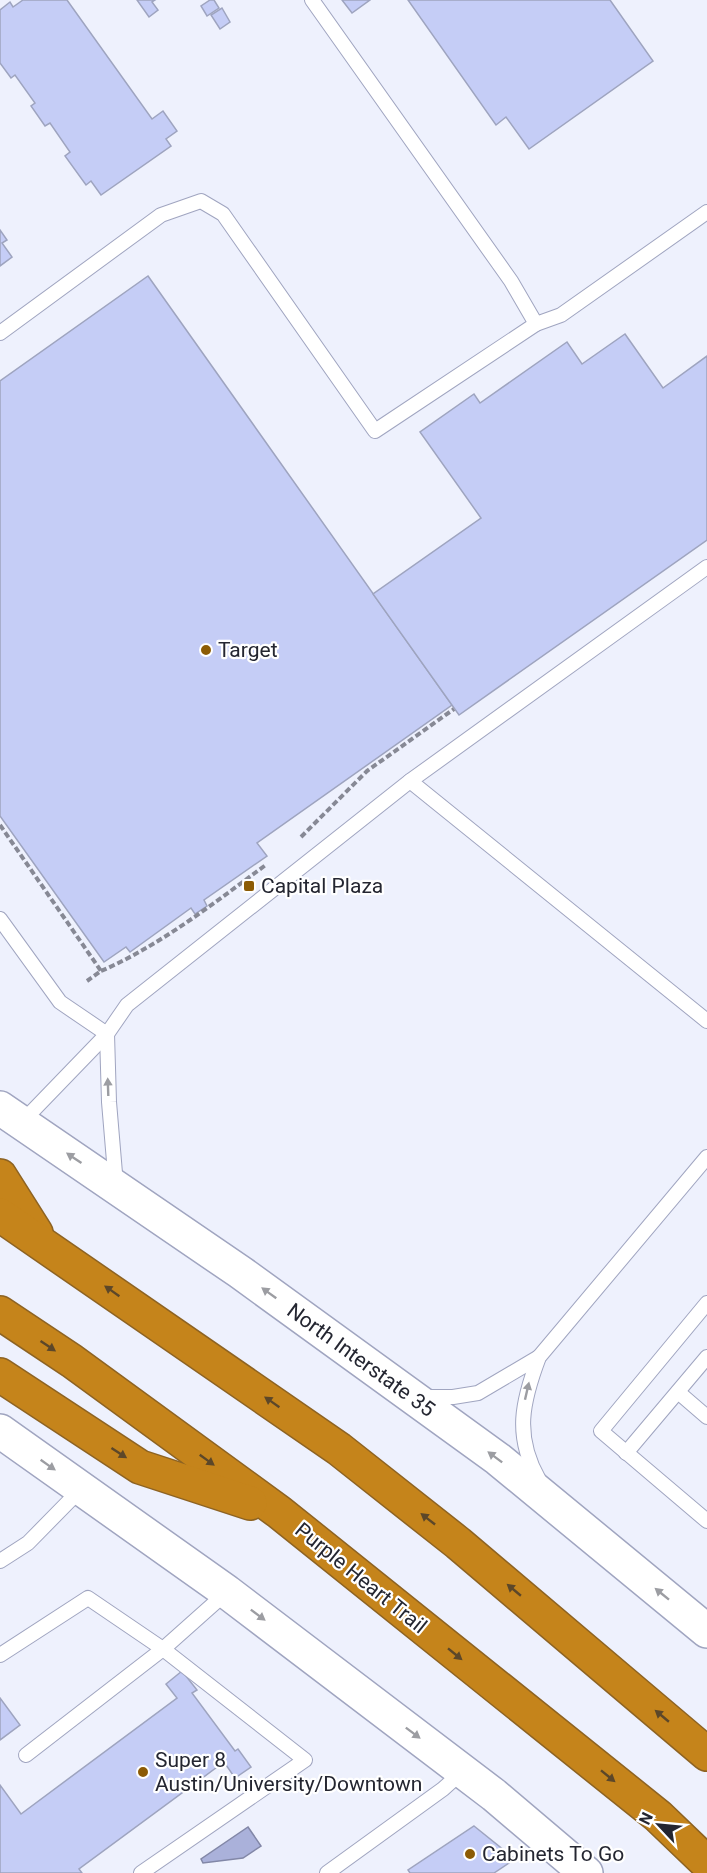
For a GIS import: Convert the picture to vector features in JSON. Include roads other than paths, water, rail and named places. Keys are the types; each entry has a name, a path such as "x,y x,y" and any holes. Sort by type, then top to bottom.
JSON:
{"highway":[{"path":"0,1176 42,1242"},
{"path":"0,1215 339,1449 458,1542 707,1754"},
{"name":"Purple Heart Trail","path":"0,1313 72,1362 279,1512 658,1816 707,1863"},
{"path":"0,1376 140,1467 279,1512"}],"main road":[{"name":"North Interstate 35","path":"11,1115 240,1272 498,1459 707,1631"},
{"path":"0,1431 227,1592 495,1795 586,1873"}],"lane":[{"path":"312,0 513,284 536,324"},
{"path":"0,333 161,216 201,201 223,214 375,431 536,324 561,315 707,212"},
{"path":"11,1115 107,1034 127,1005 410,782 707,567"},
{"path":"410,782 707,1021"},
{"path":"0,919 60,1002 107,1034"},
{"path":"107,1034 109,1102 116,1187"},
{"path":"553,1505 529,1461 521,1428 526,1390 539,1357 707,1156"},
{"path":"707,1303 601,1431 707,1521"},
{"path":"411,1397 453,1397 478,1393 539,1357"},
{"path":"626,1453 707,1357"},
{"path":"678,1392 707,1417"},
{"path":"0,1561 28,1543 81,1489"},
{"path":"26,1755 163,1648 227,1592"},
{"path":"0,1654 88,1598 163,1648 305,1760 141,1873"},
{"path":"327,1873 443,1789 463,1771"}],"water":[{"path":"248,1827 261,1846 243,1858 203,1863 201,1859"}],"place":[{"name":"Target","path":"206,650"},
{"name":"Capital Plaza","path":"249,886"},
{"name":"Super 8 Austin/University/Downtown","path":"143,1772"},
{"name":"Cabinets To Go","path":"470,1854"}]}
